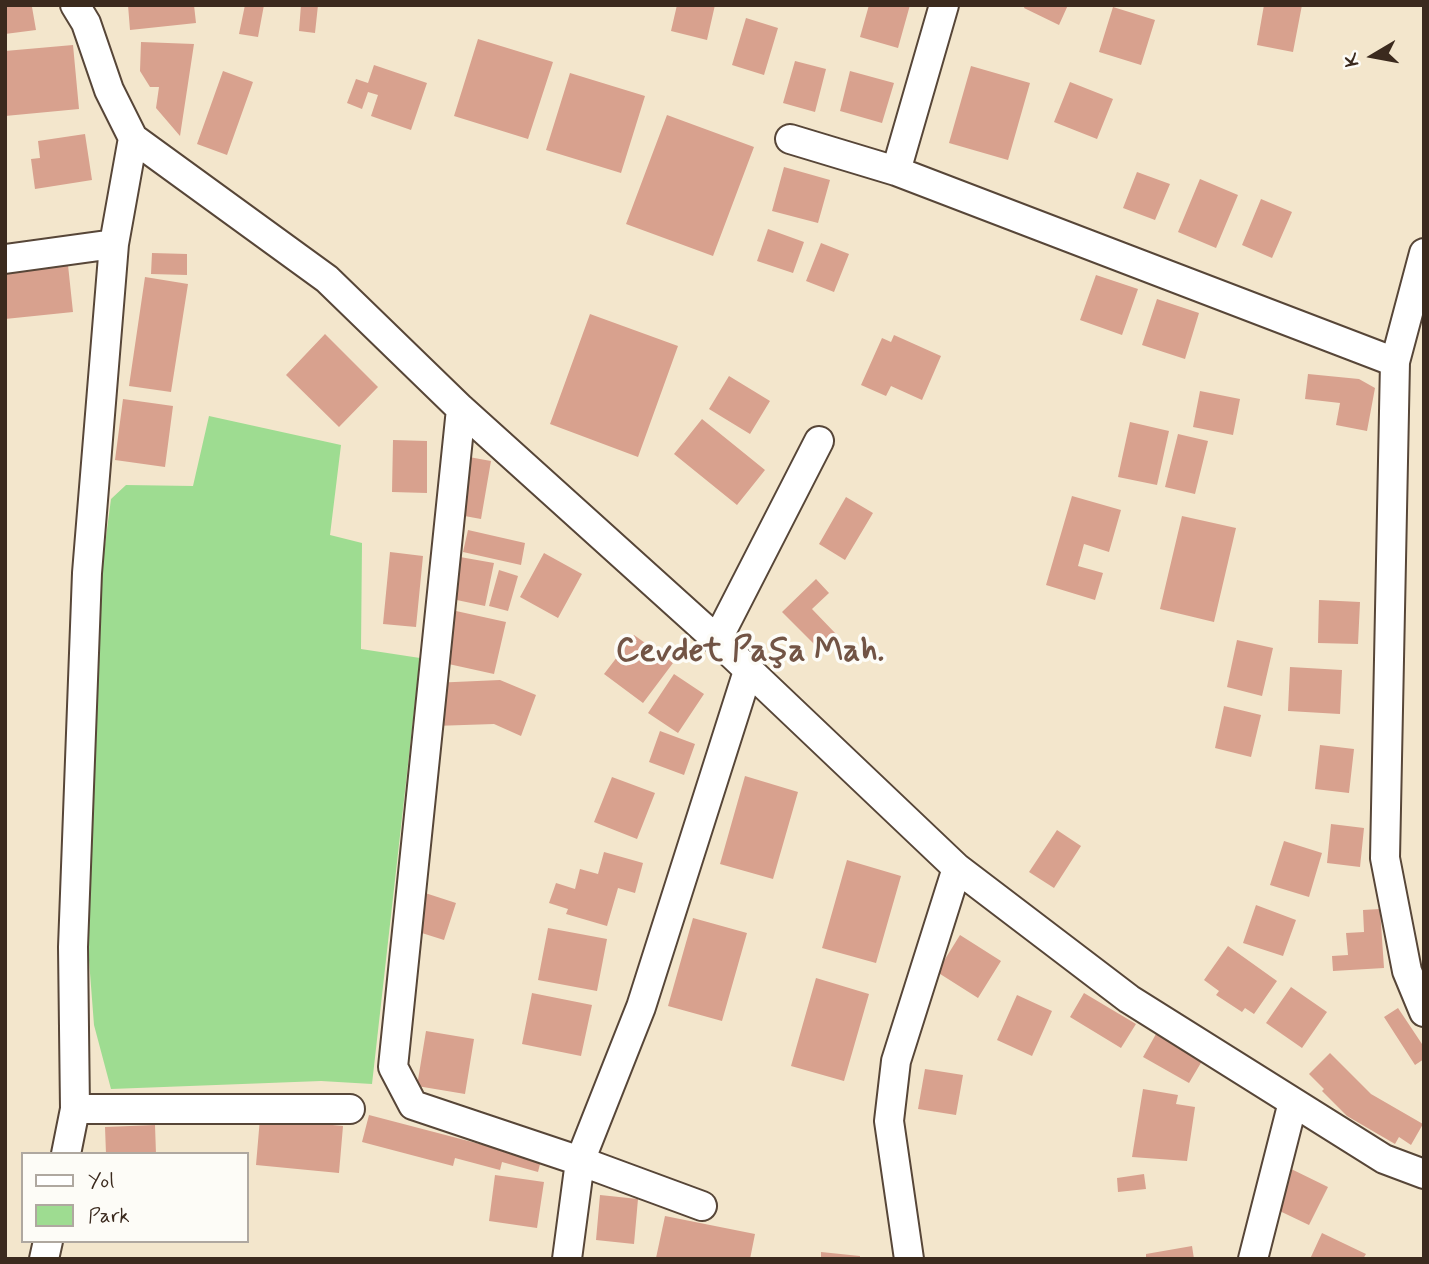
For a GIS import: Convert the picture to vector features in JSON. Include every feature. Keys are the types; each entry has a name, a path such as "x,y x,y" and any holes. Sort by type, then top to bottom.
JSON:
{"street":[{"path":"75,5 86,23 109,90 133,138 327,279 461,410 717,640 957,868 1129,999 1384,1159 1424,1174"},
{"path":"897,171 944,5"},
{"path":"66,1152 75,1109 73,947 87,573 114,244 133,138"},
{"path":"790,139 897,171 1395,362"},
{"path":"5,259 114,244"},
{"path":"1424,253 1395,362 1385,858 1407,971 1424,1012"},
{"path":"461,410 393,1067 413,1105 580,1161 702,1206"},
{"path":"717,640 819,441"},
{"path":"567,1259 580,1161 642,1007 748,671"},
{"path":"909,1259 889,1121 896,1060 957,868"},
{"path":"1253,1259 1293,1102"},
{"path":"75,1109 350,1109"}],"green space":[{"path":"209,416 341,445 330,535 362,543 361,649 420,658 372,1084 321,1081 111,1089 94,1025 85,854 96,613 111,499 126,485 193,486"}],"building":[{"path":"5,5 32,7 36,30 5,34"},
{"path":"128,5 194,5 196,23 130,30"},
{"path":"245,5 264,5 258,37 239,34"},
{"path":"301,5 318,5 315,33 299,31"},
{"path":"677,5 715,5 707,40 671,31"},
{"path":"869,5 910,5 898,48 860,37"},
{"path":"1025,5 1068,5 1059,25 1024,8"},
{"path":"1264,5 1302,5 1293,52 1257,45"},
{"path":"1113,7 1155,20 1141,65 1099,52"},
{"path":"746,18 778,28 764,75 732,65"},
{"path":"478,39 553,62 528,139 454,116"},
{"path":"141,42 194,44 180,136 156,108 159,87 150,87 140,71"},
{"path":"73,45 79,109 5,116 5,51"},
{"path":"795,61 826,69 815,112 783,103"},
{"path":"374,65 427,83 411,130 371,116 378,95 368,92 362,109 347,103 356,79 368,83"},
{"path":"971,66 1030,83 1008,160 949,143"},
{"path":"223,71 253,82 227,155 197,144"},
{"path":"850,71 894,83 882,123 840,111"},
{"path":"570,73 645,96 621,173 546,150"},
{"path":"1070,82 1113,99 1097,139 1054,122"},
{"path":"667,115 754,147 713,256 626,224"},
{"path":"85,134 92,180 35,189 31,159 40,158 38,141"},
{"path":"784,167 830,180 818,223 772,211"},
{"path":"1137,172 1170,184 1155,220 1123,208"},
{"path":"1200,179 1238,195 1216,248 1178,232"},
{"path":"1261,199 1292,212 1272,258 1242,245"},
{"path":"768,229 804,242 793,273 757,261"},
{"path":"821,243 849,254 834,292 806,281"},
{"path":"152,253 187,254 187,275 151,274"},
{"path":"68,265 73,312 5,319 5,271"},
{"path":"1096,275 1138,289 1122,335 1080,320"},
{"path":"145,277 188,284 171,392 129,386"},
{"path":"1157,299 1199,313 1185,359 1142,345"},
{"path":"590,314 678,346 638,457 550,424"},
{"path":"325,334 378,387 339,427 286,375"},
{"path":"894,335 941,356 922,400 891,386 886,396 861,385 882,338 891,342"},
{"path":"1308,374 1359,379 1375,388 1367,431 1336,425 1340,403 1305,399"},
{"path":"729,376 770,401 750,434 709,409"},
{"path":"1200,391 1240,399 1233,435 1193,427"},
{"path":"123,399 173,406 165,467 115,460"},
{"path":"702,419 765,470 737,505 674,454"},
{"path":"1130,422 1169,431 1157,485 1118,477"},
{"path":"1178,434 1208,441 1195,494 1165,487"},
{"path":"393,440 427,441 427,493 392,492"},
{"path":"469,457 491,461 481,519 459,515"},
{"path":"1072,496 1121,510 1109,552 1084,544 1078,566 1103,573 1095,600 1046,585"},
{"path":"846,497 873,513 845,560 819,544"},
{"path":"1182,516 1236,528 1214,622 1160,609"},
{"path":"468,530 525,543 521,565 463,552"},
{"path":"390,552 423,556 416,627 383,624"},
{"path":"544,553 582,574 558,618 520,597"},
{"path":"460,557 494,563 485,606 452,599"},
{"path":"499,570 518,576 508,611 489,606"},
{"path":"816,579 829,593 812,609 836,634 820,650 782,612"},
{"path":"1319,600 1360,602 1358,644 1318,643"},
{"path":"456,611 506,622 494,674 444,663"},
{"path":"634,635 673,663 643,703 604,674"},
{"path":"1237,640 1273,648 1262,696 1227,687"},
{"path":"1290,667 1342,670 1340,714 1288,711"},
{"path":"674,674 704,694 678,733 648,713"},
{"path":"500,680 536,695 521,736 494,724 434,726 432,683"},
{"path":"1224,706 1261,715 1251,757 1215,748"},
{"path":"660,731 695,744 684,775 649,762"},
{"path":"1320,745 1354,749 1349,793 1315,789"},
{"path":"745,776 798,792 773,879 720,864"},
{"path":"612,777 655,793 637,839 594,822"},
{"path":"1331,824 1364,828 1360,867 1327,863"},
{"path":"1057,830 1081,846 1054,888 1029,872"},
{"path":"1284,841 1322,853 1309,897 1270,885"},
{"path":"604,852 643,863 635,893 618,888 607,926 566,914 568,909 549,903 556,883 575,889 580,869 598,874"},
{"path":"847,860 901,876 876,963 822,948"},
{"path":"419,891 456,903 444,940 406,928"},
{"path":"1256,905 1296,920 1283,956 1243,943"},
{"path":"1380,909 1384,968 1333,971 1332,956 1348,955 1346,933 1364,932 1363,910"},
{"path":"693,918 747,933 722,1021 668,1006"},
{"path":"548,928 607,939 597,991 538,980"},
{"path":"960,935 1001,961 978,998 937,972"},
{"path":"1228,946 1277,981 1254,1014 1245,1008 1242,1012 1216,995 1219,991 1204,980"},
{"path":"816,978 869,994 844,1081 791,1066"},
{"path":"1291,987 1327,1012 1302,1048 1266,1023"},
{"path":"532,993 592,1005 581,1056 522,1044"},
{"path":"1084,993 1136,1024 1121,1048 1070,1017"},
{"path":"1017,995 1052,1011 1032,1056 997,1040"},
{"path":"1398,1008 1424,1047 1424,1059 1415,1065 1384,1017"},
{"path":"426,1031 474,1039 465,1094 417,1086"},
{"path":"1156,1034 1202,1061 1189,1083 1143,1057"},
{"path":"1330,1053 1371,1094 1423,1124 1411,1145 1399,1137 1395,1144 1347,1116 1322,1091 1324,1089 1309,1074"},
{"path":"925,1069 963,1075 956,1115 918,1109"},
{"path":"1143,1089 1178,1095 1176,1104 1195,1107 1187,1161 1132,1157"},
{"path":"369,1115 541,1160 538,1172 502,1162 500,1170 455,1158 453,1166 362,1142"},
{"path":"260,1118 343,1126 339,1173 256,1165"},
{"path":"155,1125 156,1152 106,1152 105,1127"},
{"path":"1283,1165 1328,1187 1309,1225 1265,1204"},
{"path":"1144,1174 1146,1189 1118,1192 1117,1178"},
{"path":"495,1175 544,1182 537,1228 489,1221"},
{"path":"600,1195 638,1199 634,1244 596,1240"},
{"path":"665,1216 755,1234 750,1259 656,1258"},
{"path":"1322,1233 1366,1254 1363,1259 1310,1259"},
{"path":"1192,1246 1194,1259 1146,1259 1146,1254"},
{"path":"821,1252 860,1256 860,1259 821,1259"}],"district":[{"name":"Cevdet Paşa Mah.","path":"750,653"}]}
